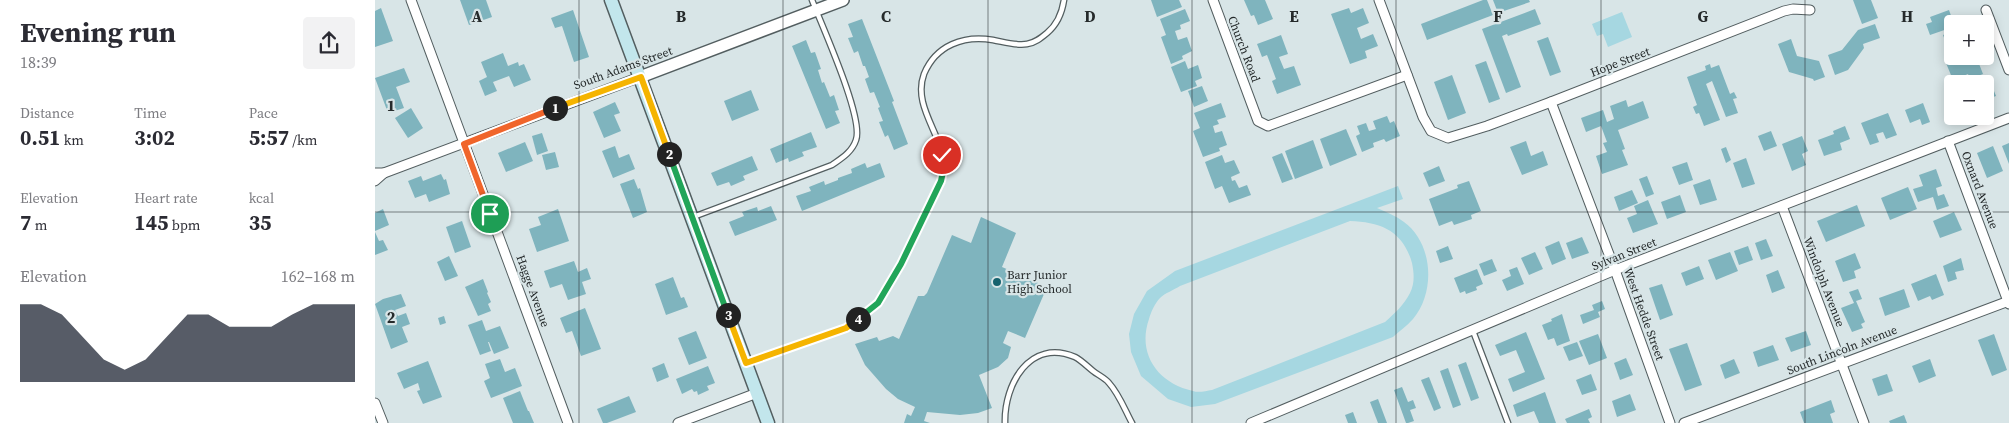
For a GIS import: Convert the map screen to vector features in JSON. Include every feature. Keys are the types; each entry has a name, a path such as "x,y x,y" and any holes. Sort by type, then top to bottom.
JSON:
{"main road":[{"path":"611,0 768,423"}],"street":[{"name":"Hagge Avenue","path":"411,0 568,423"},
{"name":"South Adams Street","path":"375,180 379,173 464,144 641,77 814,5 843,0"},
{"name":"Church Road","path":"1213,0 1258,121 1268,126 1407,75"},
{"path":"1379,0 1407,75"},
{"name":"Hope Street","path":"1407,75 1423,117 1431,131 1448,138 1487,126 1551,102 1785,11 1793,9 1810,10"},
{"path":"1986,10 2009,70"},
{"name":"West Hedde Street","path":"1551,102 1615,270 1670,423"},
{"name":"Sylvan Street","path":"1251,423 1615,270 2009,118"},
{"name":"Oxnard Avenue","path":"1948,142 2009,302"},
{"name":"Windolph Avenue","path":"1782,206 1864,423"},
{"name":"South Lincoln Avenue","path":"1684,423 2009,302"},
{"path":"678,423 757,393"},
{"path":"375,403 383,423"}],"lane":[{"path":"746,363 846,328 878,303 901,264 941,181 944,167 942,155 923,105 921,90 924,76 932,60 944,48 959,41 973,38 1012,44 1027,44 1040,40 1053,28 1062,13 1064,0"},
{"path":"692,217 832,165 851,151 857,139 858,127 851,102 814,5"},
{"path":"1473,331 1508,423"},
{"path":"1005,423 1007,397 1015,379 1025,364 1043,354 1059,353 1076,357 1109,383 1132,423"}],"shaded area":[{"path":"1622,12 1632,37 1608,47 1603,34 1597,36 1592,24"},
{"path":"1398,186 1403,199 1377,208 1401,220 1414,231 1426,255 1428,282 1420,308 1413,319 1393,337 1215,404 1191,407 1168,399 1141,376 1131,352 1129,334 1134,314 1147,291 1175,271","holes":["1350,221 1381,226 1397,236 1403,243 1412,263 1414,278 1410,293 1396,312 1385,322 1212,390 1202,392 1180,387 1169,381 1153,365 1148,355 1146,332 1153,308 1164,295 1180,286"]}],"building":[{"path":"460,0 486,0 492,17 469,25"},
{"path":"1151,0 1179,0 1182,7 1157,17"},
{"path":"1244,0 1265,0 1273,19 1258,25 1254,15 1251,16"},
{"path":"1487,0 1493,15 1427,40 1421,24"},
{"path":"1493,0 1529,0 1530,2 1498,13"},
{"path":"1853,0 1871,0 1878,18 1862,24"},
{"path":"381,8 393,41 375,47 375,11"},
{"path":"1349,8 1351,13 1363,8 1369,23 1357,28 1361,39 1373,34 1378,46 1365,51 1367,58 1350,64 1331,14"},
{"path":"1185,9 1190,21 1180,25 1181,29 1175,31 1178,40 1187,37 1192,51 1182,56 1183,59 1171,64 1161,37 1166,35 1160,19"},
{"path":"1535,9 1541,24 1508,36 1507,34 1502,36 1521,87 1506,93 1482,29"},
{"path":"573,10 589,57 574,62 562,26 555,28 551,18"},
{"path":"1949,10 1951,15 1944,15 1944,30 1930,35 1926,24 1932,22 1930,17"},
{"path":"862,19 894,101 892,102 908,144 894,150 888,135 885,137 879,122 883,121 878,108 880,107 874,92 870,93 865,79 869,77 865,66 863,66 858,51 854,53 848,38 853,37 848,24"},
{"path":"1875,24 1880,38 1863,44 1864,48 1848,70 1835,75 1828,55 1842,50 1858,30"},
{"path":"1281,35 1288,54 1279,57 1284,69 1294,66 1301,85 1277,94 1272,81 1276,79 1267,55 1262,57 1257,44"},
{"path":"1548,37 1561,72 1550,76 1537,41"},
{"path":"1791,39 1797,56 1819,61 1825,77 1814,81 1813,79 1789,72 1778,44"},
{"path":"806,40 811,53 815,52 821,69 818,70 822,83 824,82 830,97 834,95 839,110 835,111 840,123 826,129 792,46"},
{"path":"503,53 508,66 518,62 519,66 524,64 531,80 514,87 509,76 493,82 497,91 485,96 479,81 487,77 481,62"},
{"path":"1185,61 1188,69 1198,65 1202,78 1195,81 1197,86 1181,92 1171,67"},
{"path":"1486,61 1500,99 1489,103 1475,65"},
{"path":"1710,64 1711,68 1719,65 1730,94 1734,92 1737,98 1733,99 1738,113 1726,117 1712,81 1706,84 1720,120 1704,126 1699,113 1696,114 1693,107 1697,105 1687,77 1706,70 1705,66"},
{"path":"1947,65 1980,65 1983,74 1980,75 1951,75"},
{"path":"404,68 410,82 396,87 404,108 388,113 375,78"},
{"path":"1452,75 1466,113 1448,120 1434,82"},
{"path":"1202,86 1208,101 1194,107 1188,91"},
{"path":"751,90 759,110 732,121 724,101"},
{"path":"1626,100 1628,107 1643,101 1649,118 1618,130 1625,149 1622,150 1628,165 1602,174 1596,156 1607,152 1603,143 1607,142 1601,126 1586,132 1581,118 1603,110 1607,122 1614,119 1610,106"},
{"path":"615,102 620,113 614,115 621,131 604,138 593,112"},
{"path":"1221,103 1226,117 1217,120 1219,124 1213,126 1215,133 1222,131 1227,145 1219,148 1220,151 1203,157 1193,131 1200,128 1194,113"},
{"path":"1923,103 1930,122 1922,125 1920,119 1910,123 1905,110"},
{"path":"411,108 423,128 408,138 395,118"},
{"path":"1888,113 1897,135 1886,139 1883,132 1876,134 1879,142 1870,145 1861,123"},
{"path":"1387,116 1390,123 1394,121 1400,136 1386,142 1384,139 1373,143 1374,147 1362,152 1356,136 1360,134 1357,126 1366,123 1369,131 1376,129 1373,121"},
{"path":"1845,126 1850,139 1840,143 1842,150 1824,156 1818,140 1834,134 1833,131"},
{"path":"1346,129 1357,155 1330,166 1320,139"},
{"path":"1771,131 1777,146 1764,151 1758,136"},
{"path":"811,132 817,147 802,152 804,156 789,162 788,158 776,163 770,149"},
{"path":"542,133 548,151 537,155 532,136"},
{"path":"1802,136 1808,151 1802,154 1806,165 1792,171 1782,144"},
{"path":"1313,140 1323,168 1295,179 1285,151"},
{"path":"1526,141 1531,156 1543,151 1548,165 1522,175 1510,147"},
{"path":"525,142 533,161 506,172 498,153"},
{"path":"2009,143 2009,164 2002,146"},
{"path":"615,146 619,158 629,154 635,169 613,178 602,151"},
{"path":"1993,146 2003,171 1987,178 1977,153"},
{"path":"1726,147 1731,160 1726,163 1721,149"},
{"path":"555,152 559,167 546,170 542,155"},
{"path":"1282,153 1293,179 1282,183 1272,157"},
{"path":"1222,155 1225,163 1234,160 1240,173 1231,177 1232,181 1235,180 1239,188 1247,185 1251,195 1229,203 1222,186 1215,189 1205,162"},
{"path":"752,156 758,170 743,176 745,180 731,186 729,182 717,186 711,173"},
{"path":"1746,158 1755,184 1742,188 1733,163"},
{"path":"1687,162 1693,180 1679,185 1672,167"},
{"path":"865,163 867,168 880,163 885,177 802,211 796,196 811,191 809,187 824,181 825,185 838,180 838,178 852,173 851,169"},
{"path":"1439,166 1445,181 1429,187 1423,173"},
{"path":"1936,169 1942,186 1936,188 1938,196 1944,194 1949,206 1937,210 1933,197 1918,202 1913,189 1923,186 1919,175"},
{"path":"441,174 444,180 446,179 450,194 429,202 426,194 415,198 408,181 421,176 423,181"},
{"path":"1647,176 1654,194 1646,197 1639,179"},
{"path":"634,179 638,189 640,188 647,212 633,218 620,184"},
{"path":"1710,179 1717,200 1700,205 1693,185"},
{"path":"1469,181 1481,211 1471,215 1472,219 1454,225 1452,221 1439,226 1429,199 1458,188 1457,185"},
{"path":"1908,187 1917,209 1890,220 1881,198"},
{"path":"1632,190 1638,203 1619,211 1614,197"},
{"path":"1680,195 1686,212 1667,219 1661,202"},
{"path":"1648,200 1658,224 1633,233 1627,218 1637,214 1634,206"},
{"path":"1857,205 1865,226 1826,242 1817,221"},
{"path":"771,206 777,220 735,236 729,222 744,216 742,212 757,207 758,211"},
{"path":"383,209 389,225 375,231 375,213"},
{"path":"558,209 569,241 537,252 529,229 541,225 538,217"},
{"path":"1954,212 1962,230 1940,238 1933,221"},
{"path":"981,217 1016,233 1002,267 1047,287 1025,338 1008,331 1003,343 1011,347 1008,358 998,367 979,375 992,408 978,413 960,415 927,412 924,421 930,423 904,423 907,414 911,416 915,407 898,399 886,389 865,365 855,344 877,337 879,341 893,336 899,339 918,296 924,296 927,293 952,235 971,243"},
{"path":"462,221 471,247 455,253 446,227"},
{"path":"375,232 379,241 383,240 388,250 375,255"},
{"path":"1582,237 1589,253 1572,259 1566,243"},
{"path":"1766,239 1773,256 1761,260 1755,243"},
{"path":"1559,241 1566,259 1552,265 1545,247"},
{"path":"1448,246 1453,259 1440,263 1436,251"},
{"path":"1748,246 1753,260 1739,265 1734,251"},
{"path":"1535,252 1543,269 1529,275 1521,258"},
{"path":"1730,252 1738,271 1716,280 1708,260"},
{"path":"1855,253 1861,268 1854,271 1856,278 1843,282 1835,261"},
{"path":"449,256 458,276 445,281 437,262"},
{"path":"1961,258 1964,270 1955,272 1957,279 1948,282 1943,266"},
{"path":"1492,259 1497,271 1484,276 1479,264"},
{"path":"574,261 578,272 587,268 591,279 582,282 586,294 568,300 562,284 550,288 544,271"},
{"path":"1699,266 1704,279 1686,286 1681,273"},
{"path":"1517,267 1524,284 1507,291 1502,280 1511,276 1509,270"},
{"path":"1477,269 1483,284 1476,287 1477,290 1466,294 1465,291 1460,293 1454,278"},
{"path":"1778,270 1785,288 1772,293 1766,275"},
{"path":"1936,274 1944,295 1932,300 1930,296 1918,301 1911,284"},
{"path":"673,277 681,298 684,297 688,307 666,315 655,284"},
{"path":"483,279 491,302 488,304 491,311 478,316 465,287"},
{"path":"1662,284 1673,315 1660,320 1649,288"},
{"path":"1858,289 1862,299 1856,301 1865,322 1861,324 1863,328 1852,332 1841,308 1854,303 1849,292"},
{"path":"1904,289 1910,307 1885,316 1879,298"},
{"path":"401,294 406,306 395,310 398,316 406,313 410,324 402,327 408,342 391,349 375,304 383,299"},
{"path":"1602,301 1605,309 1598,312 1600,317 1583,324 1580,315 1594,310 1592,305"},
{"path":"585,308 601,349 581,356 572,331 566,333 560,318"},
{"path":"1562,314 1570,341 1557,346 1554,338 1548,340 1542,325"},
{"path":"444,316 446,323 440,325 438,318"},
{"path":"482,320 486,331 500,326 509,348 494,354 488,342 491,351 480,355 468,325"},
{"path":"696,331 707,358 689,365 678,338"},
{"path":"1806,331 1811,345 1791,352 1785,338"},
{"path":"1526,332 1545,379 1513,392 1508,379 1525,372 1516,350 1500,356 1495,345"},
{"path":"1598,334 1607,358 1589,365 1579,341"},
{"path":"1994,334 2007,370 1992,376 1978,340"},
{"path":"1577,342 1583,356 1569,361 1563,347"},
{"path":"1687,343 1702,385 1685,391 1669,349"},
{"path":"1773,345 1779,360 1758,367 1753,352"},
{"path":"1626,358 1633,375 1620,380 1614,363"},
{"path":"500,359 505,372 515,368 522,386 491,398 484,381 490,378 485,364"},
{"path":"1734,359 1740,373 1725,379 1720,365"},
{"path":"1930,359 1936,376 1919,383 1912,366"},
{"path":"428,361 442,397 423,404 417,391 420,390 418,383 404,389 397,373"},
{"path":"1466,362 1479,398 1471,401 1458,365"},
{"path":"664,363 669,377 657,382 652,368"},
{"path":"708,366 715,383 707,386 709,390 698,395 697,391 694,392 692,389 682,394 676,379"},
{"path":"1448,368 1461,405 1453,408 1440,371"},
{"path":"1591,374 1597,390 1582,395 1576,380"},
{"path":"1887,374 1893,391 1878,396 1872,379"},
{"path":"1429,377 1441,408 1434,411 1421,380"},
{"path":"1402,387 1408,402 1413,400 1416,408 1410,410 1414,421 1408,423 1406,423 1394,390"},
{"path":"520,391 534,423 513,423 503,398"},
{"path":"1545,392 1556,423 1539,423 1534,411 1517,417 1513,405"},
{"path":"1630,394 1636,410 1617,417 1612,401"},
{"path":"629,396 636,412 603,423 597,409"},
{"path":"1378,399 1387,423 1378,423 1370,402"},
{"path":"1831,400 1835,412 1830,414 1833,423 1804,423 1800,412"},
{"path":"1589,409 1592,417 1588,419 1590,423 1567,423 1565,419"},
{"path":"1353,412 1357,423 1348,423 1345,415"},
{"path":"1904,415 1907,423 1890,423 1889,421"}],"place":[{"name":"Barr Junior High School","path":"997,282"}],"route":[{"path":"490,214 464,144 641,77 746,363 846,328 878,303 901,264 935,197 944,167 942,155"}]}
